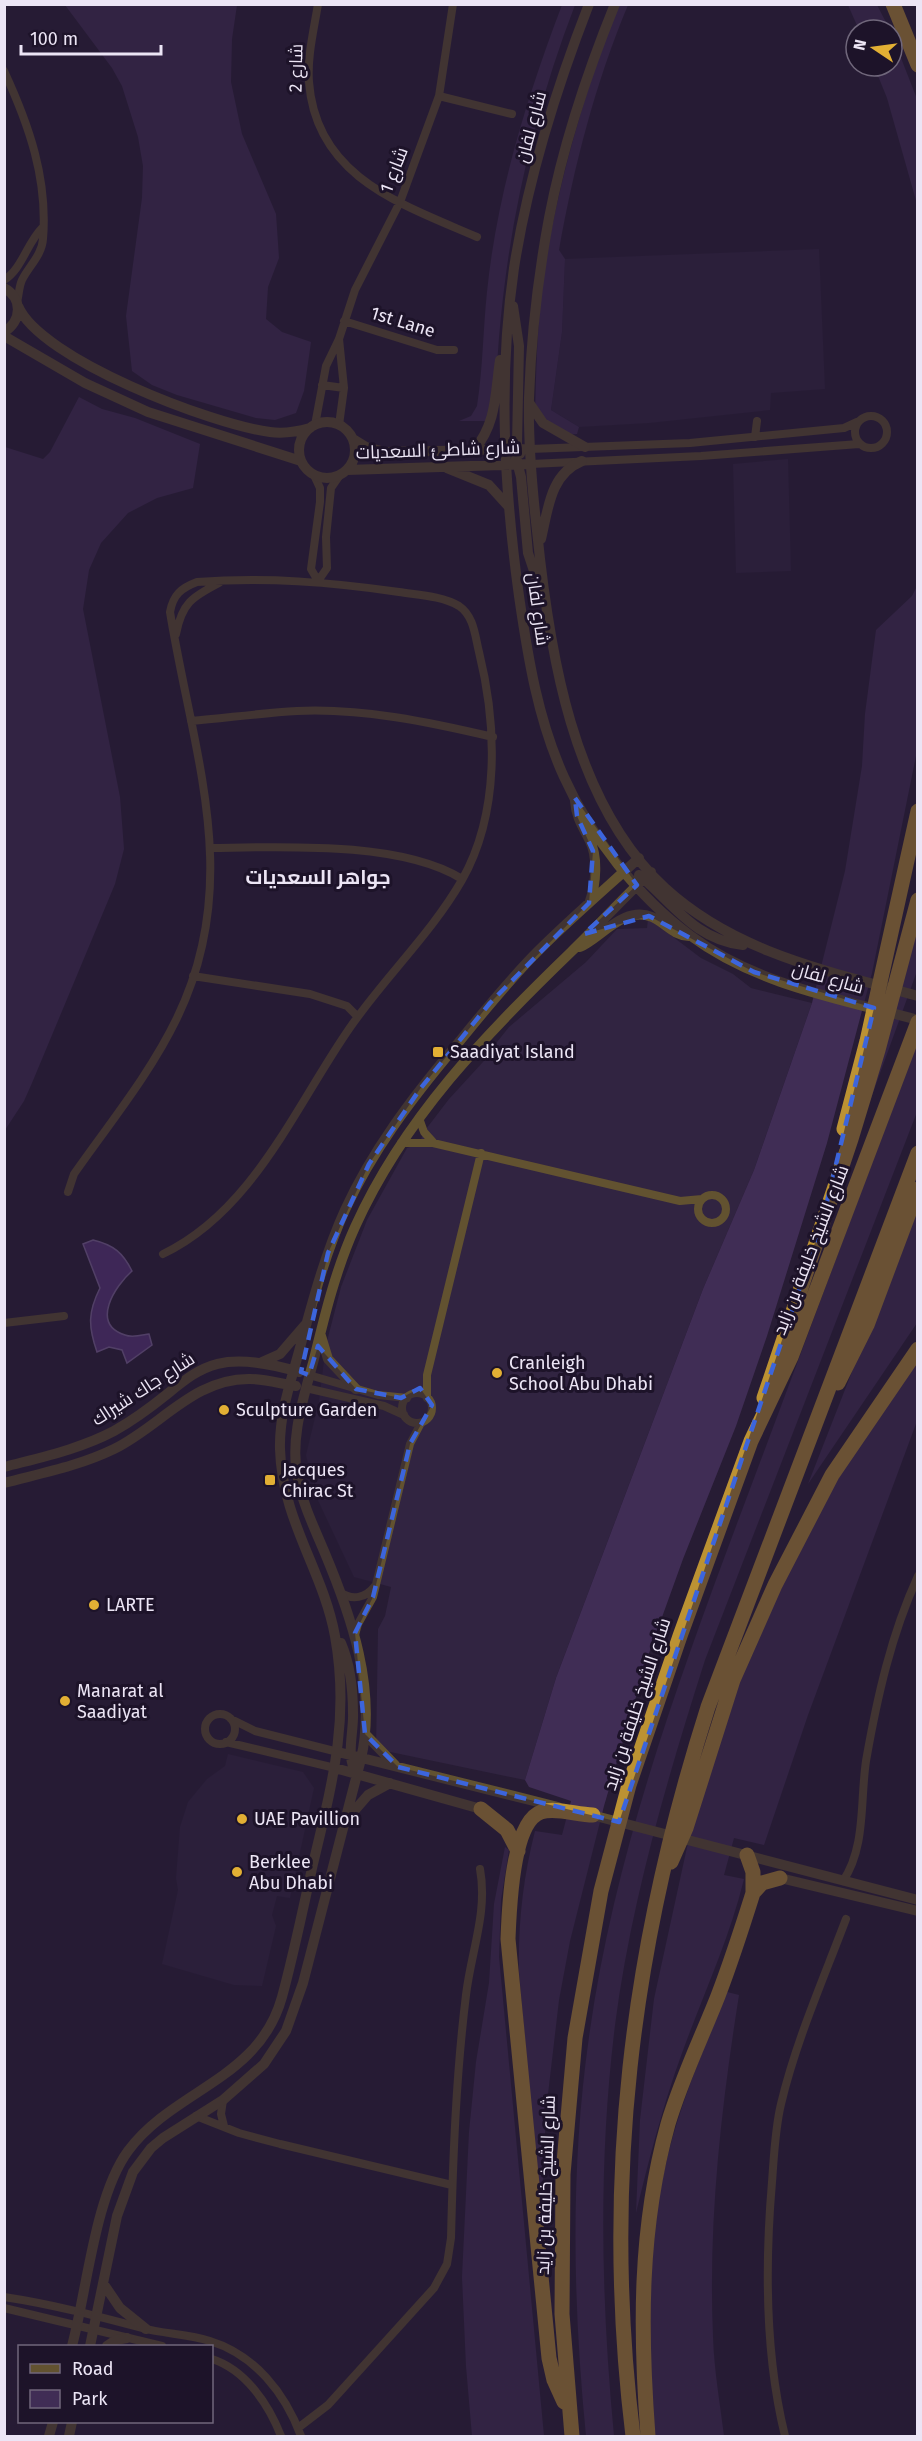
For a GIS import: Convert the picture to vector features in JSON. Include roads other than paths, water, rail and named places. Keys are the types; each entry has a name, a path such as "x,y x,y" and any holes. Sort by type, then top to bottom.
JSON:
{"highway":[{"path":"892,4 918,65"},
{"path":"822,1222 867,1041 918,811"},
{"path":"751,1441 878,1050 918,900"},
{"name":"شارع الشيخ خليفة بن زايد","path":"572,2436 561,2267 563,2174 570,2078 587,1957 609,1858 641,1748 751,1441 791,1357 918,1021"},
{"path":"633,2436 621,2281 623,2135 636,2006 661,1880 682,1793 708,1707 918,1153"},
{"path":"819,1411 841,1378 859,1343 918,1189"},
{"path":"661,1880 686,1828 733,1680 780,1575 832,1475 918,1348"},
{"path":"481,1809 507,1830 518,1851"},
{"path":"569,2410 554,2380 549,2358 508,1959 511,1900 518,1851 525,1829 533,1816 544,1811 592,1815"},
{"path":"648,2436 642,2350 642,2299 654,2184 675,2103 728,1969 753,1893 753,1868 747,1855"},
{"path":"753,1893 762,1883 780,1878"}],"street":[{"name":"شارع 2","path":"318,4 308,80 313,112 326,142 346,168 400,202 477,237"},
{"name":"شارع 1","path":"312,427 326,366 339,339 355,290 400,202 439,96 453,4"},
{"name":"شارع لفان","path":"589,4 555,97 525,214 509,318 504,449 508,506 524,630 536,692 562,772 575,798 627,869 701,916 750,945 818,968 918,996"},
{"name":"شارع لفان","path":"615,4 579,103 549,218 535,317 529,401 531,464 545,599 555,663 576,739 596,787 639,858 644,879 692,936 754,972 811,992 918,1021"},
{"path":"4,71 29,126 45,202 43,240 36,260 21,282 16,320 4,334 85,383 148,412 301,461 314,475 320,488 311,569 318,581"},
{"path":"439,96 512,114"},
{"path":"4,280 14,273 30,239 42,228"},
{"path":"4,288 12,292 24,319 48,339 116,380 156,398 195,412 270,432 290,433 331,423 339,425 353,439 354,455 331,488 326,537 327,568 318,581"},
{"path":"511,297 519,346 518,449 523,459 531,464 701,456 859,444 868,448 877,447 884,441 887,432 885,423 878,417 864,416 844,428 755,437 690,443 530,449"},
{"path":"474,450 486,435 492,419 500,356 509,318"},
{"name":"1st Lane","path":"344,321 437,350 454,350"},
{"name":"شارع 1","path":"339,339 344,388 339,425"},
{"path":"322,385 344,388"},
{"path":"529,401 543,423 585,447"},
{"path":"755,437 757,421"},
{"path":"857,422 854,433 859,444"},
{"path":"301,461 300,443 312,427"},
{"name":"شارع شاطئ السعديات","path":"353,439 366,447 385,452 530,449"},
{"path":"504,449 515,456 519,464 528,553 534,577 545,599"},
{"path":"539,548 557,482 570,467 582,462"},
{"name":"شارع شاطئ السعديات","path":"344,472 531,464"},
{"path":"444,466 489,485 508,506"},
{"path":"314,475 322,478 344,472"},
{"path":"175,639 179,618 187,602 222,581"},
{"path":"68,1192 74,1174 153,1062 178,1018 206,938 211,899 212,848 170,612 177,594 184,586 197,582 318,581 436,598 461,608 472,622 486,680 493,737 488,797 478,843 462,879 435,919 357,1016 269,1154 244,1188 185,1244 163,1254"},
{"path":"191,721 298,711 379,715 436,724 493,737"},
{"path":"356,1757 351,1686 344,1650 335,1632 324,1595 298,1535 285,1490 280,1442 282,1416 321,1329 334,1280 354,1228 401,1143 486,1035 644,879 641,873 627,869 576,787 562,772"},
{"path":"575,798 577,816 590,840 594,855 594,882 589,903"},
{"path":"212,848 340,848 435,867 462,879"},
{"path":"90,2345 105,2286 117,2216 133,2172 157,2143 223,2100 264,2064 286,2031 303,1983 345,1823 357,1774 352,1766 366,1734 364,1687 354,1639 339,1592 305,1507 296,1472 299,1379 307,1322 328,1253 344,1212 369,1164 420,1089 507,983 639,858"},
{"path":"574,949 590,943 616,922 642,915 653,917 675,933 692,936"},
{"path":"193,975 310,994 347,1006 357,1016"},
{"path":"419,1118 424,1132 433,1143"},
{"path":"401,1143 433,1143 680,1201 702,1199 711,1194 721,1197 727,1210 717,1222 708,1222 680,1201"},
{"path":"354,1639 358,1624 372,1602 410,1443 421,1423 429,1418 432,1410 427,1398 427,1375 481,1153"},
{"path":"700,1216 698,1211 702,1199"},
{"path":"299,1379 326,1279 328,1253"},
{"path":"4,1323 64,1316"},
{"path":"262,1362 284,1351 307,1322"},
{"path":"321,1329 322,1344 328,1359 356,1389"},
{"name":"شارع جاك شيراك","path":"4,1467 65,1451 99,1438 141,1413 182,1381 206,1367 235,1360 262,1362 299,1379 389,1407 405,1417"},
{"path":"410,1443 403,1404 427,1375"},
{"name":"شارع جاك شيراك","path":"4,1483 98,1457 133,1439 182,1402 209,1386 231,1380 299,1379 356,1389 390,1398 409,1397"},
{"path":"409,1397 419,1394 427,1398"},
{"path":"405,1417 421,1423"},
{"path":"843,1881 852,1867 857,1849 864,1778 884,1673 901,1616 918,1576"},
{"path":"339,1592 350,1597 359,1597 369,1593 375,1586"},
{"path":"72,2345 106,2197 123,2158 153,2126 241,2063 260,2043 274,2019 291,1960 338,1752 342,1702 335,1632"},
{"path":"481,1809 334,1768 226,1742 218,1743 210,1740 205,1728 214,1715 225,1715 255,1731 592,1815 918,1900"},
{"path":"226,1742 234,1730 231,1719"},
{"path":"366,1734 382,1755 398,1767"},
{"path":"345,1823 361,1801 390,1783"},
{"path":"4,2297 98,2315 146,2329 208,2341 247,2360 277,2390 299,2432 328,2405 434,2288 450,2251 458,2075 466,1995 483,1908 480,1869"},
{"path":"780,1878 918,1911"},
{"path":"785,2436 773,2360 769,2295 768,2243 774,2157 780,2108 790,2070 846,1919"},
{"path":"223,2100 221,2114 224,2126"},
{"path":"196,2116 240,2133 452,2185"},
{"path":"105,2286 120,2308 146,2329"},
{"path":"4,2308 158,2345"},
{"path":"108,2345 116,2340 127,2338"},
{"path":"213,2360 232,2370 251,2385 265,2404 281,2436"}],"place":[{"name":"Saadiyat Island","path":"438,1052"},
{"name":"Cranleigh School Abu Dhabi","path":"497,1373"},
{"name":"Sculpture Garden","path":"224,1410"},
{"name":"Jacques Chirac St","path":"270,1480"},
{"name":"LARTE","path":"94,1605"},
{"name":"Manarat al Saadiyat","path":"65,1701"},
{"name":"UAE Pavillion","path":"242,1819"},
{"name":"Berklee Abu Dhabi","path":"237,1872"}],"district":[{"name":"جواهر السعديات","path":"318,877"}]}
